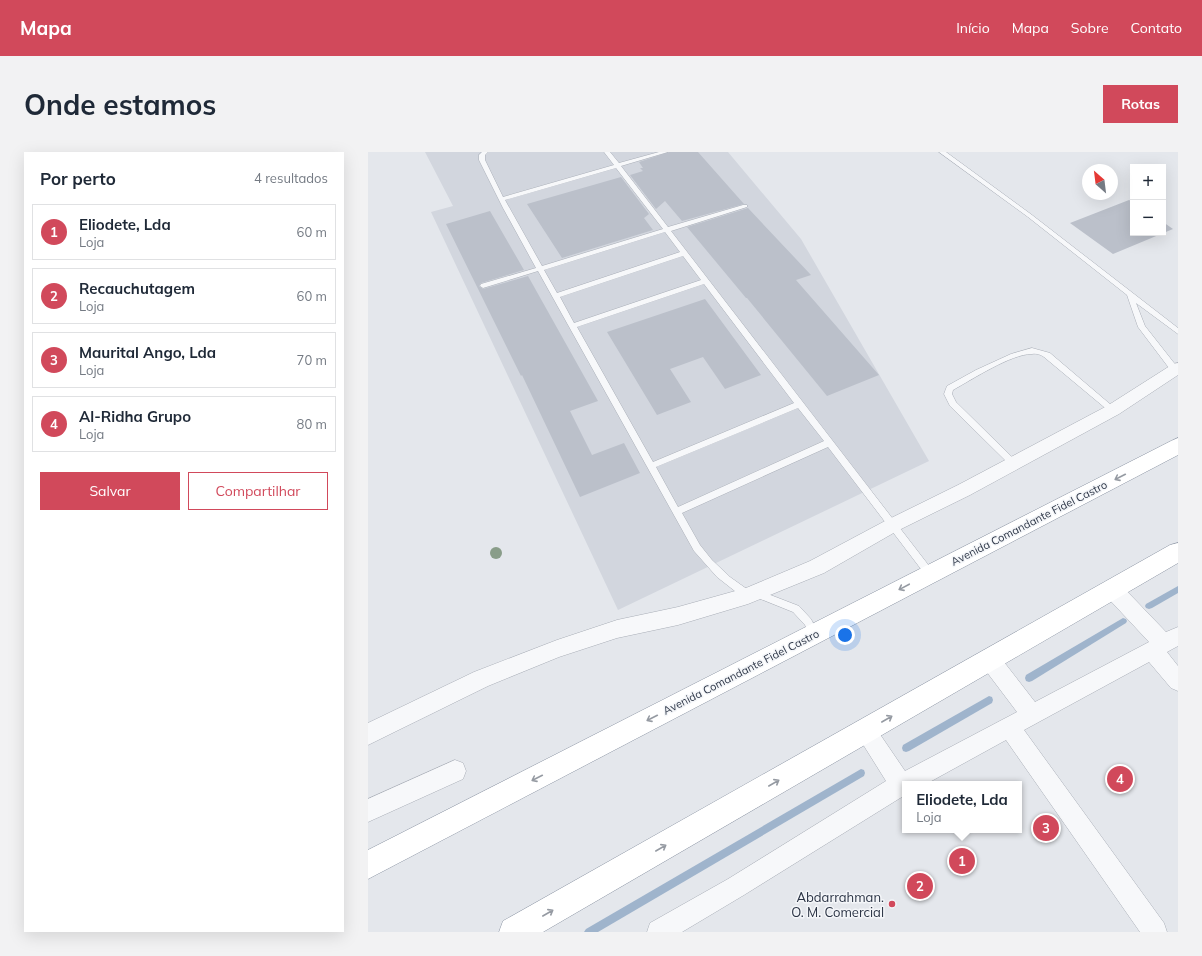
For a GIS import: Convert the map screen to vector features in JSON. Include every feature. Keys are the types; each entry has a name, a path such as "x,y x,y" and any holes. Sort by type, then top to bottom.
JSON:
{"highway":[{"name":"Avenida Comandante Fidel Castro","path":"368,865 1178,446"},
{"path":"514,932 1178,552"}],"street":[{"path":"368,734 481,679 557,649 617,629 678,616 751,594 817,567 891,526 1014,464 1113,410 1176,369"},
{"path":"1113,590 1165,643 1178,681"},
{"path":"908,781 1165,643"},
{"path":"990,660 1032,714"},
{"path":"1009,726 1155,932"},
{"path":"659,932 736,887 901,785 866,731"},
{"path":"368,811 455,771"}],"lane":[{"path":"485,152 482,155 482,160 502,199 697,548 709,565 724,579 751,594 796,609 808,622 814,635"},
{"path":"607,152 891,526 930,574"},
{"path":"502,199 665,152"},
{"path":"942,152 1030,216 1178,332"},
{"path":"483,286 745,206"},
{"path":"556,296 684,253"},
{"path":"573,326 705,281"},
{"path":"1130,294 1142,327 1176,369"},
{"path":"1168,324 1178,320"},
{"path":"1014,464 953,404 948,394 950,388 1019,354 1032,351 1047,355 1113,410"},
{"path":"651,466 799,404"},
{"path":"677,511 828,443"}],"shaded area":[{"path":"425,152 728,152 801,239 929,461 618,610 431,212 453,206"}],"building":[{"path":"669,152 698,152 744,204 682,221 665,201 656,209 630,175 643,171 640,168 643,168 639,162"},
{"path":"621,177 649,214 644,218 653,230 562,258 527,204"},
{"path":"1129,200 1130,236 1156,236 1113,254 1070,223"},
{"path":"748,208 811,275 796,280 879,375 827,396 687,227"},
{"path":"490,211 524,270 481,283 479,286 483,289 528,276 598,401 570,411 592,455 624,443 640,473 580,497 522,375 521,376 446,224"},
{"path":"1166,224 1173,229 1166,232"},
{"path":"705,299 761,375 725,389 703,357 670,369 691,402 657,415 607,332"}],"waterway":[{"path":"1149,606 1178,589"},
{"path":"1029,678 1123,621"},
{"path":"906,748 989,700"},
{"path":"589,932 861,773"}],"place":[{"name":"Al-Ridha Grupo","path":"1120,779"},
{"name":"Maurital Ango, Lda","path":"1046,828"},
{"name":"Eliodete, Lda","path":"962,861"},
{"name":"Recauchutagem","path":"920,886"},
{"name":"Abdarrahman. O. M. Comercial","path":"892,904"}]}
